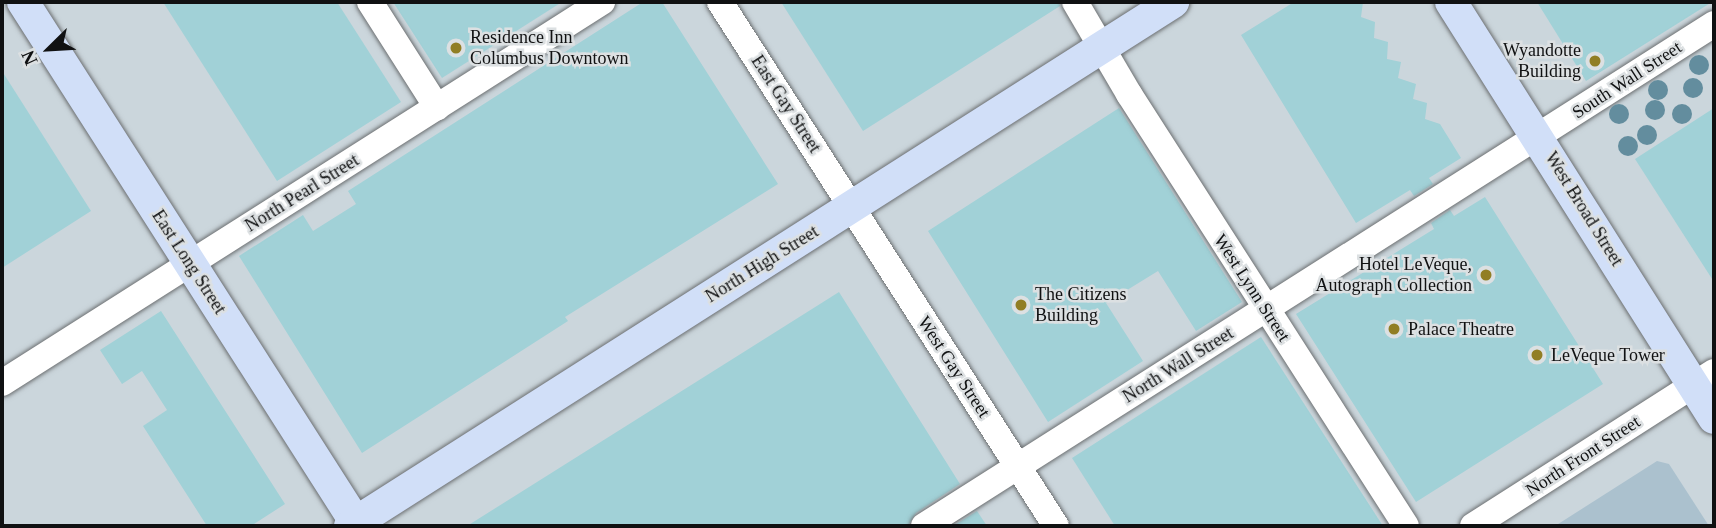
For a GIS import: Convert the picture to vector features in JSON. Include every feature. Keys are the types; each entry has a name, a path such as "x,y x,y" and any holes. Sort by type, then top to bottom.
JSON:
{"main road":[{"name":"East Long Street","path":"23,2 354,525"},
{"name":"North High Street","path":"354,525 1173,2"},
{"name":"West Broad Street","path":"1451,2 1704,378 1714,418"}],"street":[{"path":"370,2 437,107"},
{"name":"North Pearl Street","path":"2,383 602,2"},
{"name":"East Gay Street","path":"720,2 851,207"},
{"name":"West Lynn Street","path":"1075,2 1168,156 1406,526"},
{"name":"South Wall Street","path":"1539,136 1714,24"},
{"name":"North Wall Street","path":"924,526 1539,136"},
{"name":"West Gay Street","path":"851,207 1056,526"},
{"name":"North Front Street","path":"1474,526 1704,378"}],"shaded area":[{"path":"2,2 1714,2 1714,526 2,526"},
{"path":"1657,461 1669,464 1709,526 1555,526"}],"building":[{"path":"163,2 337,2 401,102 277,181"},
{"name":"Residence Inn Columbus Downtown","path":"393,2 562,2 442,78"},
{"path":"643,2 662,2 778,184 565,317 568,321 362,453 239,256 303,215 313,231 356,204 348,191"},
{"path":"781,2 1059,2 1060,6 863,131"},
{"path":"1294,2 1363,2 1361,17 1375,22 1374,38 1388,42 1387,59 1401,62 1398,78 1416,84 1413,99 1427,103 1425,119 1440,124 1461,158 1429,178 1433,184 1414,196 1410,190 1356,223 1241,35"},
{"name":"Wyandotte Building","path":"1537,2 1712,2 1586,81"},
{"path":"2,71 91,211 2,268"},
{"path":"1119,108 1242,302 1196,331 1158,271 1106,303 1143,361 1048,422 928,231"},
{"path":"1714,108 1714,282 1635,159"},
{"path":"1485,197 1603,384 1416,502 1296,314 1434,229 1431,223 1450,210 1454,216"},
{"path":"839,292 960,484 916,513 908,526 467,526"},
{"path":"161,311 285,504 251,526 207,526 143,426 167,410 142,371 122,384 100,350"},
{"path":"1261,337 1383,526 1115,526 1072,458"},
{"path":"977,511 987,526 953,526"}],"place":[{"name":"Residence Inn Columbus Downtown","path":"456,48"},
{"name":"Wyandotte Building","path":"1595,61"},
{"name":"Hotel LeVeque, Autograph Collection","path":"1486,275"},
{"name":"The Citizens Building","path":"1021,305"},
{"name":"Palace Theatre","path":"1394,329"},
{"name":"LeVeque Tower","path":"1537,355"}]}
